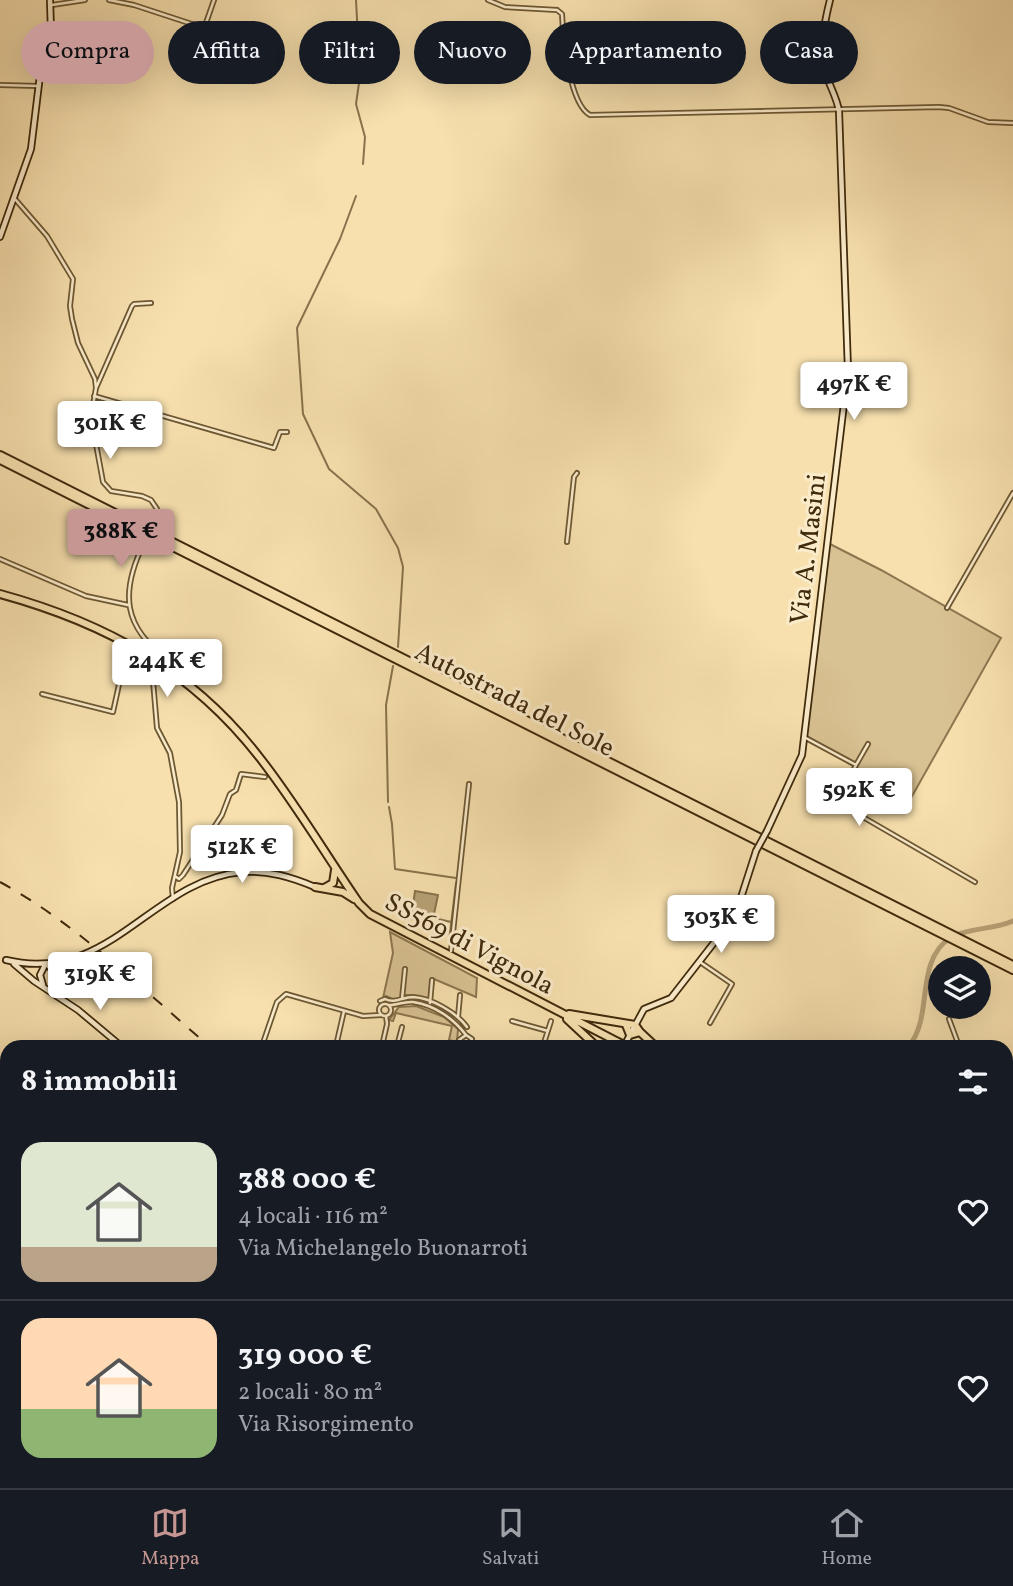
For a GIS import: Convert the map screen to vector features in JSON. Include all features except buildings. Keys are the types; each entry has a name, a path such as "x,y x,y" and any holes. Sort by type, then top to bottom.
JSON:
{"highway":[{"name":"Autostrada del Sole","path":"0,457 939,928 1013,968"},
{"name":"Autostrada del Sole","path":"0,457 930,929 1013,968"},
{"name":"SS569 di Vignola","path":"0,594 52,608 101,629 146,654 181,679 230,724 258,756 359,903 382,921 613,1040"},
{"path":"316,887 326,887 333,883 336,874 332,862"},
{"path":"316,887 343,892 359,903"},
{"path":"557,1011 635,1025 649,1040"},
{"path":"557,1011 589,1040"},
{"path":"626,1024 630,1035 640,1032"}],"street":[{"path":"0,237 31,149 38,86 51,31 51,2 85,0"},
{"path":"109,0 134,5 198,26 206,23 214,0"},
{"path":"488,0 505,7 559,10 562,14 564,55 581,108 590,116 949,108 988,122 1013,123"},
{"name":"Via A. Masini","path":"626,1040 644,1009 671,998 737,910 757,851 799,763 848,370 838,111 822,54 830,0"},
{"path":"0,85 38,86"},
{"path":"15,199 38,224 70,272 73,285 70,306 74,329 95,379 96,388"},
{"path":"151,303 132,306 96,388 91,417 103,482 111,491 151,500 157,509 135,561 128,604 145,642 170,661"},
{"path":"94,396 274,448 280,432 287,432"},
{"path":"567,542 574,477 577,473"},
{"path":"947,608 1013,493"},
{"path":"0,559 86,596 128,604"},
{"path":"42,694 113,712 125,657 131,655 152,669 157,728 170,752 179,802 180,852 172,888 173,899"},
{"path":"804,737 856,765"},
{"path":"868,744 838,802 975,882"},
{"path":"175,876 179,879 183,875 222,816 225,802 236,790 241,774 265,777"},
{"path":"451,951 469,784"},
{"path":"56,981 65,966 207,880 239,872 273,873 316,887"},
{"path":"3,959 46,964 81,957"},
{"path":"3,959 18,966 28,977 62,998 114,1040"},
{"path":"699,962 733,984 710,1023"},
{"path":"46,964 51,967 62,998"},
{"path":"46,964 42,968 40,978 46,989"},
{"path":"402,999 405,969"},
{"path":"429,1003 432,980"},
{"path":"263,1040 277,1002 284,995 294,995 344,1012 386,1016"},
{"path":"458,1017 460,995"},
{"path":"380,1001 385,999 392,1002 416,997 458,1017 467,1027"},
{"path":"373,1016 384,1004 411,1002 451,1017 466,1035 471,1037 468,1040"},
{"path":"386,1016 399,1004"},
{"path":"390,1005 392,1011"},
{"path":"379,1010 381,1015"},
{"path":"337,1040 344,1012"},
{"path":"383,1040 386,1016"},
{"path":"949,1019 957,1040"},
{"path":"512,1021 548,1031"},
{"path":"545,1040 551,1021"},
{"path":"399,1040 402,1027"},
{"path":"460,1027 463,1040"},
{"path":"465,1040 466,1035"}],"shaded area":[{"path":"828,543 1001,638 911,798 803,738"},
{"path":"415,891 438,895 431,928 411,918"},
{"path":"390,932 477,978 476,997 434,979 431,1002 406,995 394,1000 386,996 383,998 393,953"},
{"path":"416,1006 444,1017 458,1029 457,1040 449,1040 452,1026 396,1013 393,1021 389,1020 399,1007"}],"waterway":[{"path":"356,0 360,76 356,104 365,137 363,164"},
{"path":"356,196 340,239 297,328 303,414 329,469 376,509 398,548 403,567 398,647"},
{"path":"388,802 386,705 393,666"},
{"path":"389,807 395,869 456,878"},
{"path":"449,941 456,883"},
{"path":"434,918 451,922"},
{"path":"912,1040 921,1020 932,961 939,948 956,935 1013,921"}],"railway":[{"path":"0,882 56,917 82,937 202,1040"}]}
